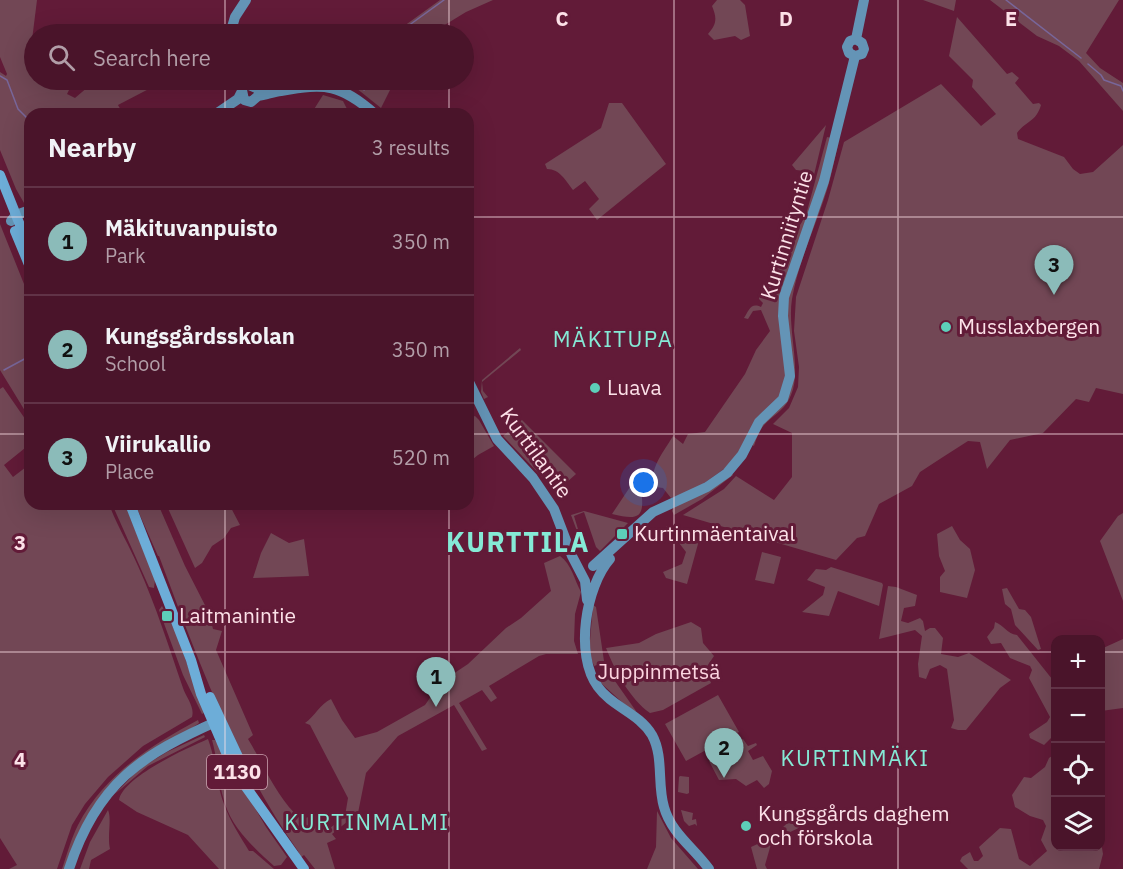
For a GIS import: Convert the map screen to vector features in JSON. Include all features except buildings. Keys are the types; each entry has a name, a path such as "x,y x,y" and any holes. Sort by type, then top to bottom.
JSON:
{"main road":[{"path":"0,175 24,248"},
{"path":"0,195 24,238"},
{"name":"1130","path":"132,510 191,660 201,694 217,722 228,757 246,787 304,869"}],"street":[{"path":"233,24 246,0"},
{"name":"Kurtinniityntie","path":"590,573 656,517 659,511 707,487 727,473 742,455 759,422 777,407 786,392 790,376 783,316 784,297 824,181 855,56 849,53 847,47 850,41 856,39 864,0"},
{"path":"225,108 247,90"},
{"path":"251,90 268,95 286,90"},
{"path":"340,90 367,108"},
{"path":"15,219 24,214"},
{"path":"15,219 24,218"},
{"name":"Kurttilantie","path":"474,392 497,439 544,492 554,509 572,556 590,573 585,653 591,675 598,687 637,718 651,734 658,755 663,806 670,823 709,869"},
{"path":"69,869 77,843 90,817 117,782 165,746 217,722"}],"green space":[{"path":"0,0 37,0 34,24 24,24 24,90 69,90 67,94 75,98 85,90 147,90 118,105 120,108 24,108 24,203 0,150 0,72 6,76 7,74 0,57"},
{"path":"440,0 493,0 446,24 407,24"},
{"path":"717,0 740,0 745,5 750,36 741,40 735,36 714,40 708,34 715,24 712,6"},
{"path":"923,0 956,0 954,11"},
{"path":"990,0 1119,0 1086,53 1100,68 1123,83 1123,111 1079,61 1059,46 1037,36"},
{"path":"957,17 1007,74 1012,72 1019,78 1015,83 1033,104 1041,105 1034,118 1017,133 1018,139 1064,157 1080,174 1093,172 1123,145 1123,394 1096,388 1089,402 1076,399 1043,433 1010,440 987,469 980,442 968,441 920,472 912,486 879,504 865,536 857,538 836,560 683,515 724,489 736,476 774,500 792,477 792,433 773,424 789,408 798,387 799,367 794,331 796,297 828,200 844,142 941,84 981,126 996,114 972,87 973,80 949,56"},
{"path":"358,90 390,90 381,108"},
{"path":"323,95 343,101 346,108 315,108"},
{"path":"609,103 622,103 666,164 597,220 589,209 599,199 585,181 573,190 562,176 556,171 547,169 545,164 601,128"},
{"path":"826,125 813,179 805,171 796,170 792,165"},
{"path":"827,137 832,138 815,199 782,293 787,377 783,393 731,464 693,491 671,498 663,488 655,487 653,474 655,468 673,436 683,444 688,434 705,432 745,374 756,350 770,331 761,310 753,311 748,319 744,318 753,306 761,307 763,303 759,299 759,294 806,215"},
{"path":"839,141 831,177 802,261 792,299 794,385 787,403 762,427 754,446 751,444 757,431 786,400 786,305"},
{"path":"0,224 24,284 24,409 0,370"},
{"path":"520,348 521,350 482,382 483,391 488,397 484,399 481,392 482,380"},
{"path":"3,387 24,417 24,449 4,465 13,477 24,469 24,510 112,510 145,581 193,713 192,717 143,746 108,777 85,804 72,825 57,869 9,869 17,865 0,838 0,389"},
{"path":"474,416 479,420 494,446 474,458"},
{"path":"522,420 576,474 558,490 545,480 503,436"},
{"path":"731,473 733,475 702,499 674,515 672,511 674,505"},
{"path":"638,475 641,482 641,511 635,517 612,514"},
{"path":"115,510 127,510 155,580 154,588 149,587"},
{"path":"138,510 161,510 209,613 213,629 222,631 216,650 253,735 248,739 272,781 285,802 301,819 317,815 329,829 345,816 348,798 310,725 305,723 327,701 331,699 355,738 377,732 425,705 441,682 468,664 506,628 521,618 551,591 544,563 560,556 570,568 581,592 575,614 574,641 578,654 539,656 489,686 497,698 491,702 482,690 459,703 487,749 482,751 454,705 398,736 366,773 358,813 332,834 336,839 327,843 335,869 315,869 304,855 300,858 236,745 203,671"},
{"path":"169,510 232,510 240,525 231,528 224,538 212,546 202,563 195,568"},
{"path":"584,511 628,523 600,551 596,547 584,512 574,516 580,539 571,515"},
{"path":"1123,513 1123,601 1100,541 1118,516"},
{"path":"666,526 701,533 687,584 666,578 663,572 682,564 686,552"},
{"path":"952,526 960,540 970,549 975,570 967,598 940,592 940,577 945,571 939,556 937,534"},
{"path":"271,533 289,543 304,539 309,576 253,578 261,553"},
{"path":"762,552 781,557 774,584 755,580"},
{"path":"831,567 882,583 879,606 838,591 829,616 802,612 823,595 825,587 807,580 816,569 826,570"},
{"path":"888,586 917,595 915,606 904,608 901,621 908,623 920,618 925,631 935,628 943,638 941,654 958,657 969,653 1011,680 1000,688 966,730 951,728 954,720 947,669 940,665 930,669 926,679 919,677 918,664 922,636 915,630 879,639"},
{"path":"1007,588 1019,609 1025,610 1031,617 1041,649 1038,650 1015,625 1011,609 1005,604 1002,589"},
{"path":"593,605 596,607 604,661 594,666 589,652"},
{"path":"162,606 177,635 204,713 202,714 183,675 159,610"},
{"name":"Juppinmetsä","path":"691,622 701,628 703,643 714,656 706,668 711,683 663,710 650,713 624,684 606,648 639,643 656,634"},
{"path":"995,622 1017,635 1051,678 1051,738 1044,745 1030,738 1029,734 1047,722 1050,717 1029,678 1032,670 1030,666 1010,658 1001,643 991,644 987,637 994,628"},
{"path":"1123,639 1123,708 1105,710 1105,647"},
{"path":"608,674 636,711 633,712 602,684 600,681"},
{"path":"718,695 739,732 686,761 665,724"},
{"path":"198,720 199,723 109,786 88,815 65,869 62,869 78,825 101,791 146,751"},
{"path":"204,735 205,737 148,766 115,794 139,769 167,752"},
{"path":"208,739 221,796 232,822 249,851 253,851 274,869 219,869 188,835 137,812 119,800 123,791 143,773"},
{"path":"743,739 748,746 756,743 757,745 748,751 753,760 763,756 772,771 769,784 764,788 757,780 746,786 736,779 719,780 709,761 715,758 712,754"},
{"path":"212,740 215,740 266,827 287,857 281,865 274,866 245,838 233,822 223,796"},
{"path":"1051,757 1051,851 1102,851 1099,869 968,869 960,861 962,857 970,852 974,861 978,861 983,856 979,847 1000,828 1011,829 1019,859 1030,866 1047,851 1041,840 1046,826 1043,820 1030,816 1015,807 1012,795 1024,777 1031,778 1045,767"},
{"path":"680,776 689,777 689,793 687,794 678,792"},
{"path":"108,810 110,849 91,860 89,869 80,869 90,842"},
{"path":"681,810 693,813 692,820 696,819 697,826 695,824 689,826 684,821"},
{"path":"657,811 671,838 698,869 647,869 656,847"},
{"path":"801,816 807,824 786,834 783,832 782,828 794,817"},
{"path":"773,837 765,865 767,869 757,869 751,847"}],"waterway":[{"path":"411,24 444,0"},
{"path":"1006,0 1081,58"},
{"path":"1088,64 1104,80 1121,86 1123,91"},
{"path":"0,76 7,80 18,109 24,115"},
{"path":"4,370 24,359"}],"place":[{"name":"Viirukallio","path":"1054,295"},
{"name":"Musslaxbergen","path":"946,327"},
{"name":"Luava","path":"595,388"},
{"name":"Kurtinmäentaival","path":"622,534"},
{"name":"Laitmanintie","path":"167,616"},
{"name":"Mäkituvanpuisto","path":"436,707"},
{"name":"Kungsgårdsskolan","path":"724,778"},
{"name":"Kungsgårds daghem och förskola","path":"746,826"}],"district":[{"name":"MÄKITUPA","path":"613,339"},
{"name":"KURTTILA","path":"518,543"},
{"name":"KURTINMÄKI","path":"855,758"},
{"name":"KURTINMALMI","path":"367,822"}]}
